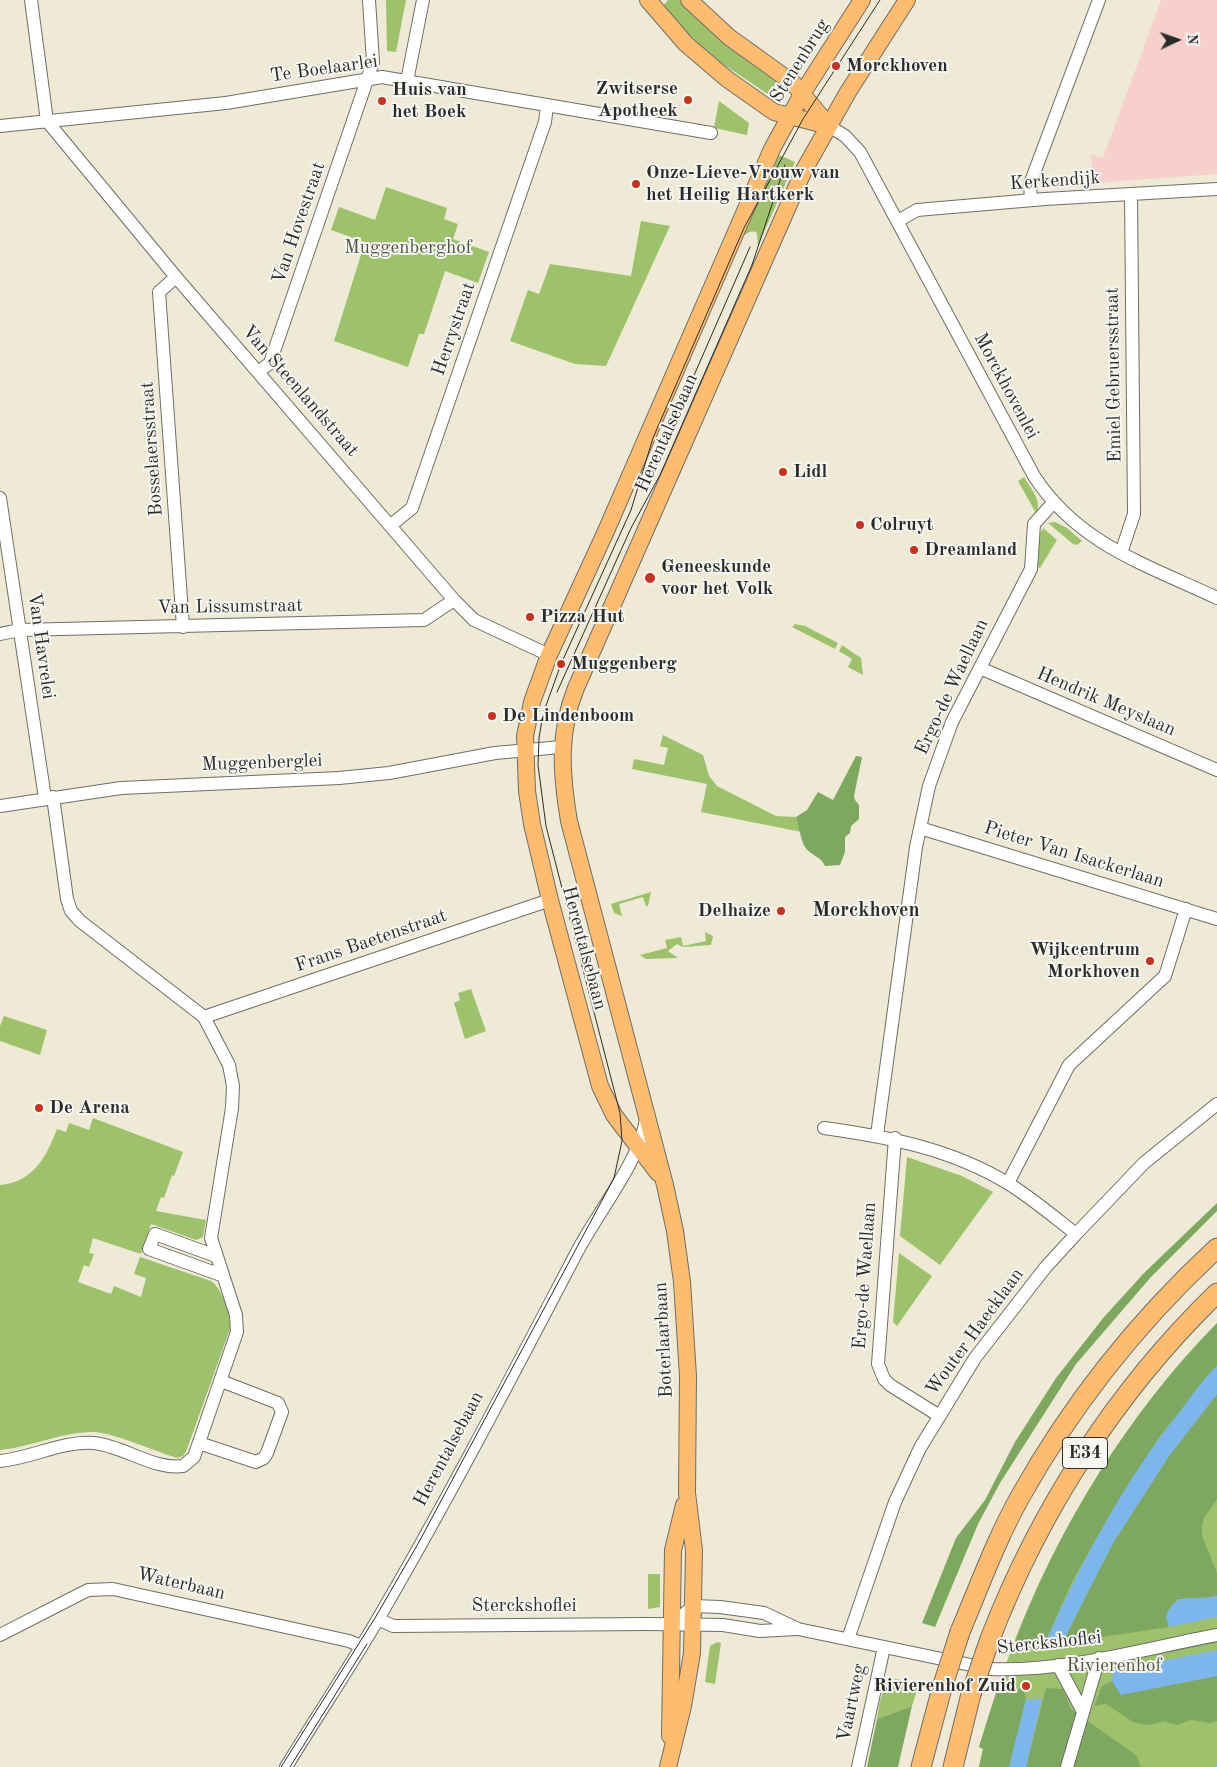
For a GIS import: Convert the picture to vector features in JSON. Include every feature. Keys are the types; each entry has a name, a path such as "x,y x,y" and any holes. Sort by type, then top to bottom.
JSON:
{"highway":[{"name":"E34","path":"921,1767 942,1688 960,1632 994,1549 1020,1498 1054,1442 1132,1334 1177,1284 1217,1248"},
{"name":"E34","path":"952,1767 971,1694 990,1639 1020,1566 1058,1495 1120,1402 1178,1334 1217,1293"}],"main road":[{"path":"689,0 717,27 792,83 802,94 825,132"},
{"name":"Stenenbrug","path":"774,145 802,94 862,0"},
{"path":"825,132 848,92 907,0"},
{"path":"652,2 701,59 774,112 790,116 825,132"},
{"name":"Herentalsebaan","path":"647,1114 575,847 564,792 561,747 566,715 576,688 804,170 825,132"},
{"name":"Herentalsebaan","path":"639,1146 614,1115 604,1097 550,900 532,824 527,791 525,749 532,702 549,655 606,531 774,145"},
{"name":"Boterlaarbaan","path":"647,1114 676,1239 685,1329 687,1493 694,1550 692,1653 683,1706 669,1760"},
{"name":"Boterlaarbaan","path":"639,1146 665,1185"},
{"name":"Boterlaarbaan","path":"669,1760 673,1550 687,1493"}],"street":[{"path":"31,0 47,121"},
{"name":"Van Hovestraat","path":"258,372 270,363 373,62 369,0"},
{"path":"407,81 423,0"},
{"path":"1030,200 1030,184 1100,0"},
{"name":"Te Boelaarlei","path":"0,126 226,103 382,77 711,133"},
{"name":"Herrystraat","path":"390,526 412,508 545,122 547,106"},
{"name":"Van Steenlandstraat","path":"47,121 176,277 454,600 474,620 549,655"},
{"name":"Morckhovenlei","path":"825,132 845,136 860,152 1034,476 1053,503 1085,533 1121,553 1217,598"},
{"name":"Kerkendijk","path":"898,221 917,210 1030,200 1217,189"},
{"name":"Emiel Gebruersstraat","path":"1121,553 1134,514 1131,195"},
{"name":"Bosselaersstraat","path":"176,277 160,292 183,626"},
{"name":"Van Havrelei","path":"0,498 20,630 67,900 71,910 80,921 204,1017"},
{"name":"Ergo-de Waellaan","path":"877,1135 920,828 936,762 952,722 1031,569 1034,524 1053,503"},
{"name":"Van Lissumstraat","path":"0,634 20,630 424,620 454,600"},
{"name":"Hendrik Meyslaan","path":"980,668 1217,770"},
{"path":"525,749 561,747"},
{"name":"Muggenberglei","path":"0,806 49,797 121,788 339,778 389,773 525,749"},
{"name":"Pieter Van Isackerlaan","path":"920,828 1217,919"},
{"name":"Frans Baetenstraat","path":"204,1017 550,900"},
{"path":"1008,1183 1069,1065 1165,976 1186,909"},
{"path":"0,1461 69,1444 92,1443 115,1447 176,1467 189,1463 199,1443 236,1338 238,1323 221,1275 211,1238 232,1108 233,1086 226,1059 204,1017"},
{"name":"Wouter Haecklaan","path":"848,1639 895,1502 920,1448 938,1415 975,1358 1012,1310 1076,1234 1144,1163 1217,1104"},
{"name":"Herentalsebaan","path":"286,1767 378,1619 421,1544 580,1246 639,1146 647,1114"},
{"path":"824,1128 895,1138 967,1162 1008,1183 1039,1204 1076,1234"},
{"name":"Ergo-de Waellaan","path":"895,1138 878,1364 884,1379 890,1385 938,1415"},
{"path":"216,1256 155,1234 149,1249 221,1275"},
{"path":"199,1443 256,1462 264,1458 267,1453 282,1412 278,1403 221,1381"},
{"name":"Waterbaan","path":"0,1635 88,1590 113,1588 349,1641 361,1646"},
{"path":"672,1625 693,1606"},
{"name":"Sterckshoflei","path":"693,1606 720,1607 764,1613 798,1629 990,1669 1058,1665 1217,1635"},
{"name":"Sterckshoflei","path":"378,1619 393,1626 692,1625 722,1626 760,1631 798,1629"},
{"name":"Vaartweg","path":"858,1767 884,1647"},
{"path":"1067,1767 1082,1710 1099,1658"},
{"path":"1058,1665 1082,1710"}],"shaded area":[{"path":"1161,0 1217,0 1217,174 1093,183 1091,154 1103,158"}],"green space":[{"path":"386,0 406,0 396,52 387,51"},
{"path":"668,0 679,0 698,19 780,79 769,95 711,56 662,7"},
{"path":"719,101 749,123 747,135 714,128"},
{"path":"779,155 795,162 758,246 757,233 755,232 748,233 741,239"},
{"name":"Muggenberghof","path":"386,187 447,208 444,219 458,224 453,239 489,252 478,283 445,271 424,334 419,334 408,367 334,341 365,242 331,230 339,207 375,220"},
{"path":"641,221 670,226 606,366 575,364 510,341 528,290 539,294 550,264 631,276"},
{"path":"1024,477 1037,499 1038,508 1036,513 1018,481"},
{"path":"1055,522 1067,528 1082,541 1077,545 1073,544 1048,523"},
{"path":"1043,528 1057,540 1040,568 1038,567 1039,536"},
{"path":"795,624 805,626 838,643 835,649 792,627"},
{"path":"842,645 861,658 863,675 848,667 852,659 839,651"},
{"path":"663,735 703,755 709,776 717,786 776,816 796,817 802,832 701,812 707,784 632,769 634,759 664,765 668,748 660,746"},
{"path":"856,756 862,757 854,796 859,805 859,819 851,826 850,833 845,837 845,852 840,865 825,866 821,860 805,847 796,817 807,810 818,792 833,800"},
{"path":"651,892 648,906 646,906 643,897 619,904 622,916 614,913 611,904"},
{"path":"705,932 713,936 711,945 683,947 677,944 668,951 678,958 646,959 640,955 667,948 665,940 681,937 683,946 706,941"},
{"path":"471,989 486,1031 465,1039 454,1003 460,1000 458,993"},
{"path":"4,1016 47,1030 40,1055 0,1041 0,1026"},
{"path":"93,1118 183,1152 164,1198 161,1197 156,1211 206,1220 203,1237 196,1240 151,1224 141,1254 93,1238 89,1253 94,1254 89,1267 84,1265 78,1282 111,1294 114,1286 141,1297 146,1278 134,1274 140,1257 211,1281 219,1290 227,1310 230,1329 186,1452 183,1456 177,1458 124,1439 95,1432 59,1436 24,1446 0,1450 0,1185 11,1183 30,1174 43,1159 57,1129 66,1132 69,1123 89,1130"},
{"path":"907,1157 962,1176 993,1192 940,1265 900,1236"},
{"path":"1217,1203 1217,1211 1151,1277 1076,1364 1000,1483 978,1524 935,1627 922,1623 956,1538 985,1500 1015,1442 1056,1378 1104,1317 1144,1273"},
{"path":"899,1253 932,1276 897,1326 893,1322"},
{"name":"Rivierenhof","path":"1217,1323 1217,1767 979,1767 983,1749 979,1747 1009,1655 1031,1601 1068,1526 1089,1489 1136,1419 1188,1353"},
{"path":"1217,1323 1217,1366 1160,1436 1112,1511 1072,1582 1045,1643 1015,1642 1053,1555 1075,1513 1100,1472 1154,1394"},
{"path":"1217,1394 1217,1499 1204,1518 1202,1536 1217,1573 1217,1596 1198,1599 1178,1599 1166,1617 1169,1627 1062,1643 1113,1543 1169,1456"},
{"path":"648,1574 660,1574 660,1607 648,1609"},
{"path":"717,1642 721,1643 715,1684 705,1682 710,1646"},
{"path":"1217,1664 1217,1721 1211,1723 1191,1720 1177,1725 1163,1721 1151,1725 1142,1724 1133,1722 1106,1704 1094,1706 1102,1686 1112,1681"},
{"path":"896,1679 919,1685 912,1706 877,1719 884,1690"},
{"path":"1023,1688 1026,1699 1009,1767 979,1767 983,1749 979,1747 996,1693"},
{"path":"1046,1688 1063,1689 1071,1709 1136,1755 1141,1767 1026,1767"},
{"path":"912,1706 898,1767 867,1767 877,1719"}],"water":[{"path":"1217,1366 1217,1394 1169,1456 1113,1543 1062,1643 1045,1643 1089,1552 1123,1493 1160,1437 1198,1387"},
{"path":"1217,1596 1217,1617 1169,1627 1166,1617 1170,1608 1175,1603 1186,1598"},
{"path":"1217,1650 1217,1676 1121,1695 1112,1681 1113,1671"},
{"path":"1026,1699 1042,1699 1026,1767 1009,1767"}],"tram line":[{"path":"281,1767 375,1618 419,1542 614,1178 622,1141 620,1113 546,826 538,765 539,738 543,714 561,664 631,510 653,438 744,228 803,119 880,0"},
{"path":"557,692 631,528 660,475 752,265 785,165"},
{"path":"648,486 668,435 750,247"},
{"path":"290,1767 367,1644"}],"place":[{"name":"Morckhoven","path":"836,66"},
{"name":"Zwitserse Apotheek","path":"688,100"},
{"name":"Huis van het Boek","path":"382,101"},
{"name":"Onze-Lieve-Vrouw van het Heilig Hartkerk","path":"636,184"},
{"name":"Lidl","path":"783,472"},
{"name":"Colruyt","path":"860,525"},
{"name":"Dreamland","path":"914,550"},
{"name":"Geneeskunde voor het Volk","path":"650,578"},
{"name":"Pizza Hut","path":"530,617"},
{"name":"Muggenberg","path":"561,664"},
{"name":"De Lindenboom","path":"492,716"},
{"name":"Delhaize","path":"781,911"},
{"name":"Wijkcentrum Morkhoven","path":"1150,961"},
{"name":"De Arena","path":"39,1108"},
{"name":"Rivierenhof Zuid","path":"1026,1686"}],"district":[{"name":"Morckhoven","path":"866,911"}]}
